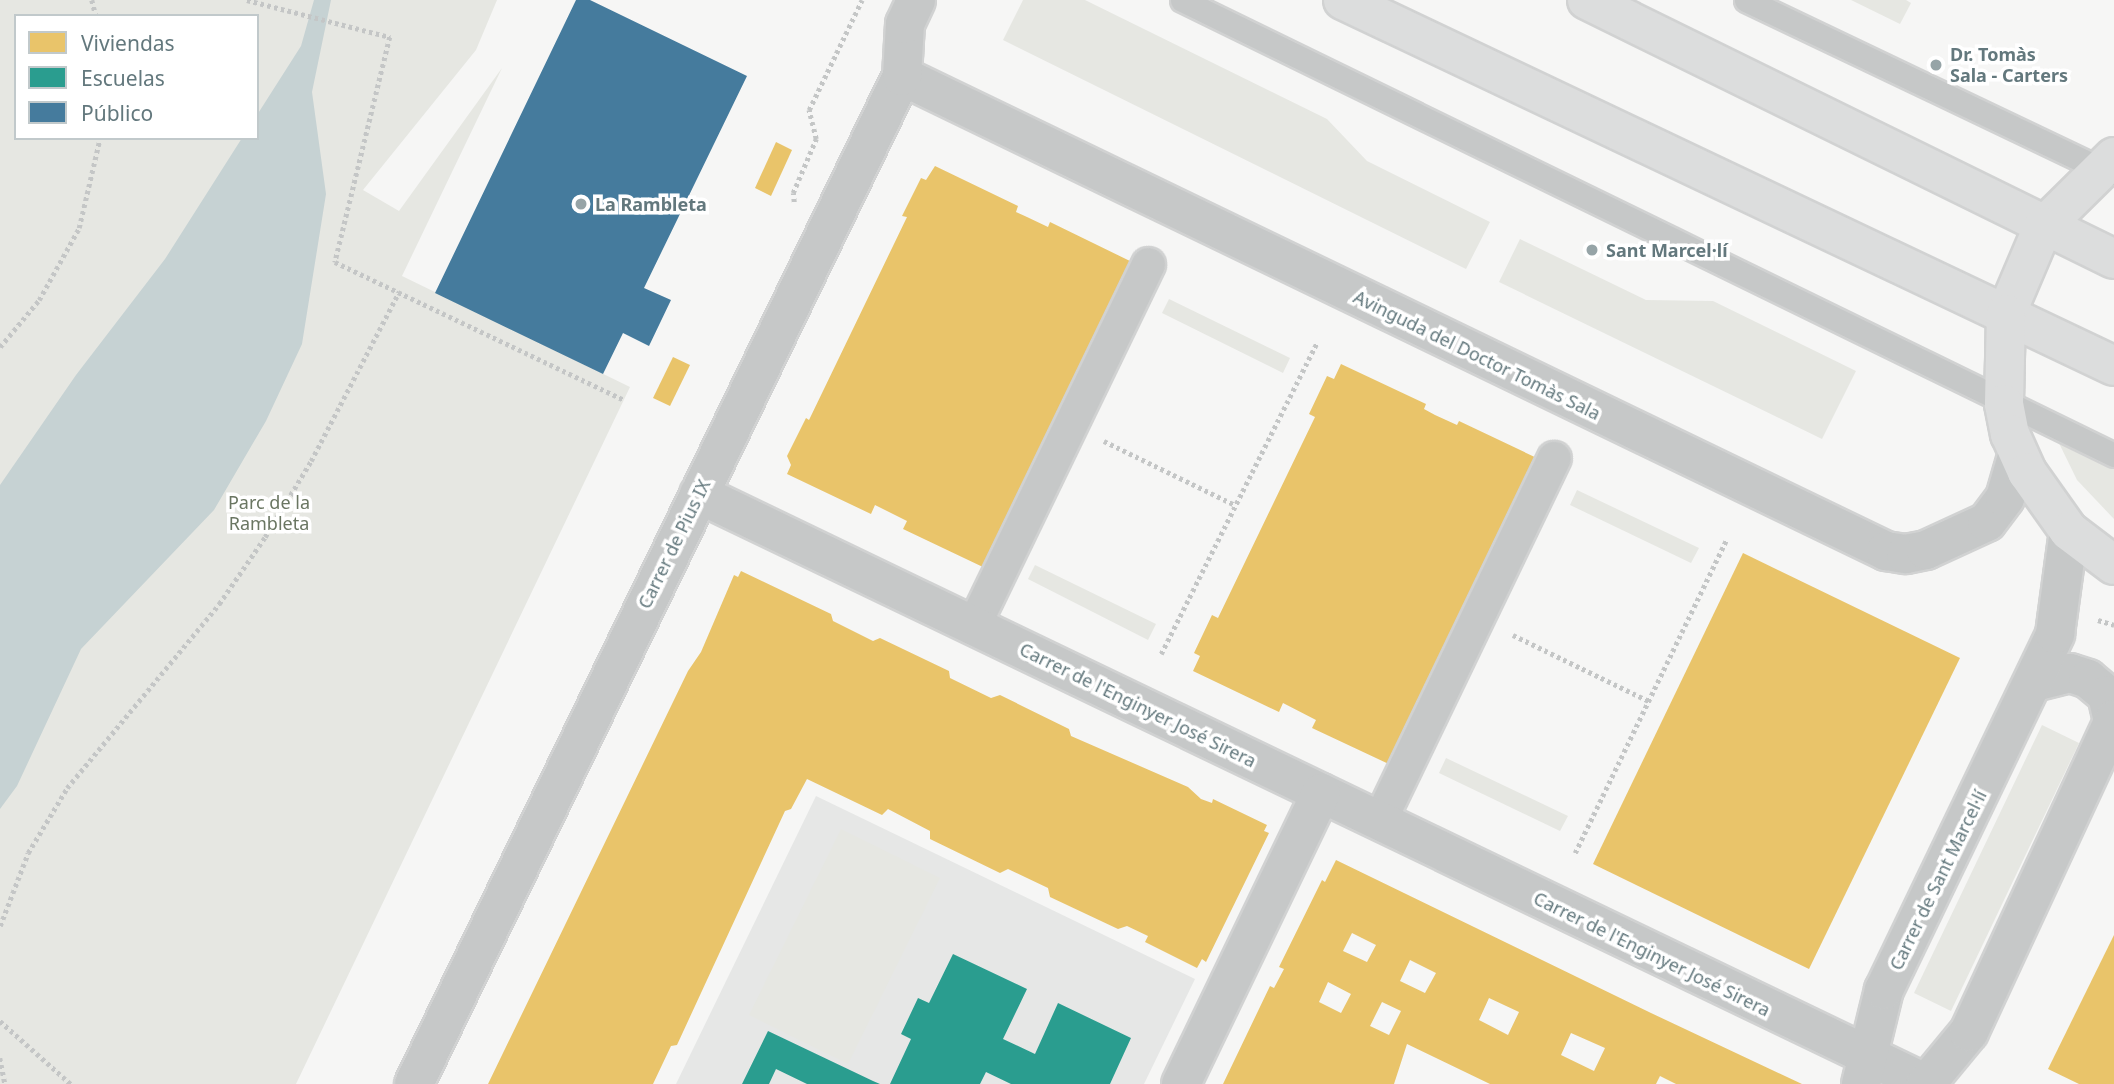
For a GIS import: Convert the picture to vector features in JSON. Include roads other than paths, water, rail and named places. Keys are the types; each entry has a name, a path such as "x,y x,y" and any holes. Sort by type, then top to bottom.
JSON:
{"main road":[{"path":"1343,0 2114,366"},
{"path":"1587,0 2114,259"},
{"path":"2109,167 2043,226 2006,314 2004,404 2018,453 2027,472 2070,531 2114,565"}],"street":[{"name":"Carrer de Pius IX","path":"414,1084 902,76 905,24 916,0"},
{"name":"Avinguda del Doctor Tomàs Sala","path":"902,76 1886,551 1906,554 1926,550 1987,522 2005,498 2018,453"},
{"path":"973,626 1148,264"},
{"path":"1379,821 1554,458"},
{"name":"Carrer de l'Enginyer José Sirera","path":"699,494 1379,821 1864,1071 1926,1084"},
{"name":"Carrer de Sant Marcel·lí","path":"1864,1071 1884,990 2055,634 2070,531"},
{"path":"1926,1084 1969,1032 2114,721 2106,695 2088,679 2070,673 2034,682"},
{"path":"1181,1084 1321,793"}],"lane":[{"path":"1182,0 2004,404 2114,454"},
{"path":"1746,0 2109,167"}],"place":[{"name":"Dr. Tomàs Sala - Carters","path":"1936,65"},
{"name":"La Rambleta","path":"581,204"},
{"name":"Sant Marcel·lí","path":"1592,250"}],"park label":[{"name":"Parc de la Rambleta","path":"269,513"}]}
